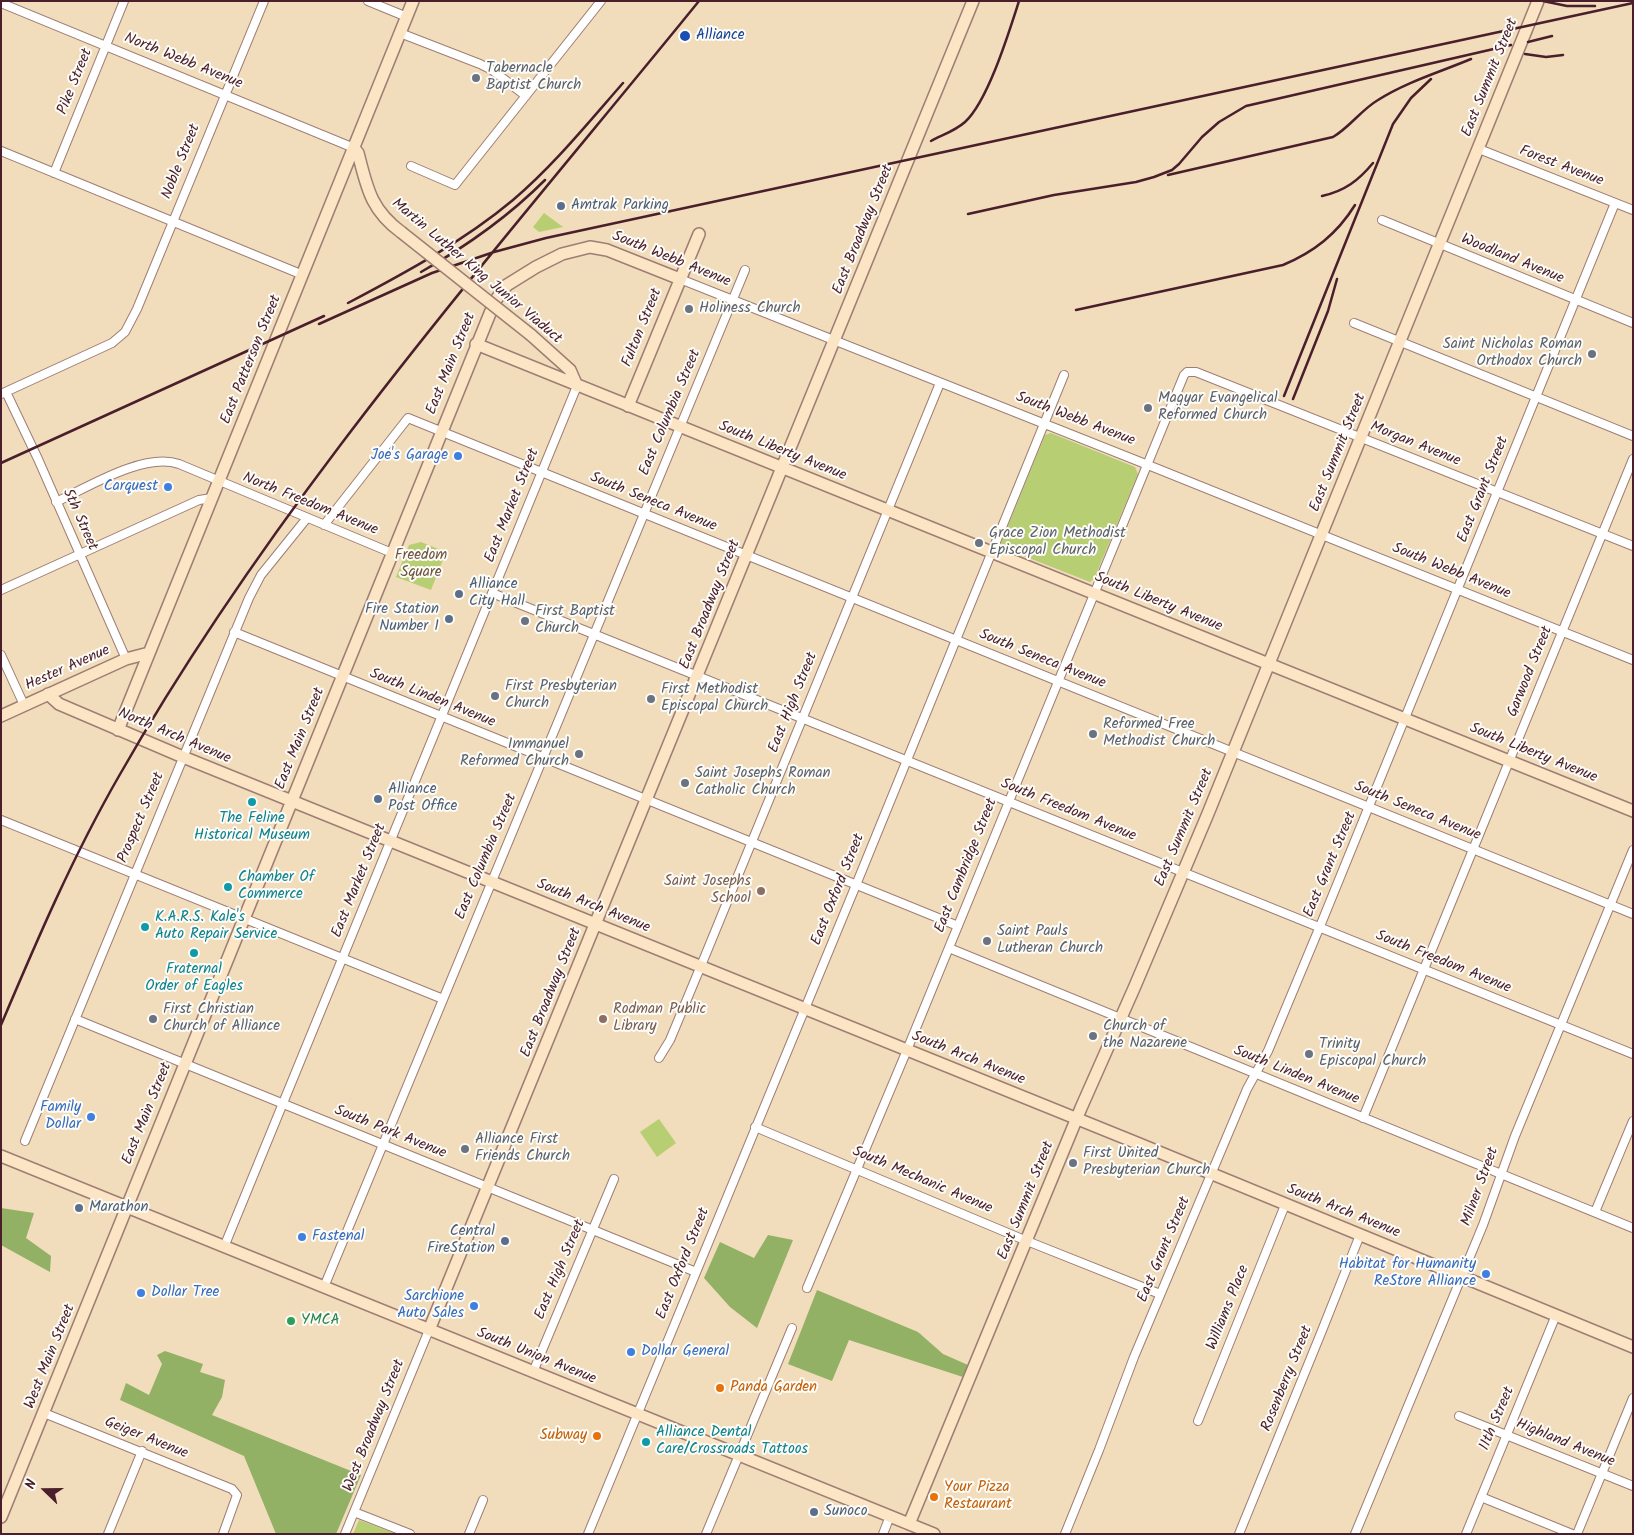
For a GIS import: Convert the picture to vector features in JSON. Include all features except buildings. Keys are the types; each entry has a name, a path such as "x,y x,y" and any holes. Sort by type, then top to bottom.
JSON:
{"street":[{"name":"Pike Street","path":"54,173 124,1"},
{"name":"Noble Street","path":"4,393 112,343 125,332 137,309 264,1"},
{"path":"368,1 407,17"},
{"name":"East Patterson Street","path":"118,730 413,1"},
{"path":"411,166 455,185 599,4 589,1"},
{"name":"East Broadway Street","path":"429,1330 973,1"},
{"name":"East Summit Street","path":"909,1524 1076,1120 1233,752 1538,1"},
{"name":"North Webb Avenue","path":"1,3 354,148"},
{"path":"400,33 492,70 526,96"},
{"name":"Martin Luther King Junior Viaduct","path":"354,148 358,152 366,185 372,200 385,219 531,336 570,370 577,386"},
{"name":"Forest Avenue","path":"1479,150 1633,210"},
{"path":"1,151 303,275"},
{"name":"East Grant Street","path":"1065,1534 1160,1294 1212,1175 1247,1088 1268,1051 1320,927 1616,203"},
{"name":"Woodland Avenue","path":"1382,220 1633,323"},
{"name":"Fulton Street","path":"628,406 699,234"},
{"name":"South Webb Avenue","path":"507,285 552,259 573,251 590,247 607,250 1633,660"},
{"name":"East Columbia Street","path":"324,1287 745,270"},
{"name":"East Main Street","path":"127,1208 476,344 495,301 507,285"},
{"path":"1354,323 1633,436"},
{"name":"South Liberty Avenue","path":"476,344 1633,811"},
{"name":"Morgan Avenue","path":"1187,372 1196,372 1633,546"},
{"name":"East Cambridge Street","path":"807,1288 858,1170 1184,375 1187,372"},
{"name":"East Oxford Street","path":"588,1534 1064,375"},
{"name":"East High Street","path":"659,1058 676,1025 752,843 940,383"},
{"name":"East Market Street","path":"224,1247 577,386"},
{"name":"5th Street","path":"4,393 38,459 126,659"},
{"name":"South Seneca Avenue","path":"324,526 408,418 1633,914"},
{"name":"Garwood Street","path":"1363,1118 1633,459"},
{"name":"North Freedom Avenue","path":"56,502 119,472 157,461 174,462 218,482 392,553"},
{"path":"1,590 199,500 212,498"},
{"name":"Prospect Street","path":"25,1141 234,632 260,577 307,518"},
{"name":"South Freedom Avenue","path":"492,593 1633,1054"},
{"name":"South Linden Avenue","path":"234,632 958,926"},
{"name":"Hester Avenue","path":"1,716 126,659 148,653"},
{"path":"1,655 24,705"},
{"name":"North Arch Avenue","path":"48,694 59,704 118,730 292,801"},
{"name":"South Arch Avenue","path":"292,801 1633,1347"},
{"path":"1,820 443,999"},
{"name":"Milner Street","path":"1355,1534 1483,1225 1515,1136 1633,850"},
{"name":"South Linden Avenue","path":"949,948 1633,1228"},
{"name":"South Park Avenue","path":"75,1019 696,1272"},
{"path":"1595,1212 1629,1139 1633,1121"},
{"name":"South Mechanic Avenue","path":"756,1128 1027,1241 1160,1294"},
{"name":"South Union Avenue","path":"1,1156 934,1534"},
{"name":"East High Street","path":"534,1372 614,1179"},
{"name":"Williams Place","path":"1198,1421 1285,1205"},
{"name":"West Main Street","path":"1,1517 127,1208"},
{"name":"Rosenberry Street","path":"1239,1534 1360,1235"},
{"name":"11th Street","path":"1466,1534 1556,1315"},
{"path":"706,1534 792,1328"},
{"name":"West Broadway Street","path":"345,1534 429,1330"},
{"path":"1577,1534 1633,1398"},
{"name":"Geiger Avenue","path":"44,1413 232,1489 237,1493 235,1504 223,1534"},
{"name":"Highland Avenue","path":"1459,1416 1633,1486"},
{"path":"108,1534 142,1451"},
{"path":"1481,1497 1572,1534"},
{"path":"469,1534 483,1500"},
{"path":"354,1512 410,1534"},
{"path":"883,1534 890,1516"}],"green space":[{"path":"544,213 563,227 539,232 533,227"},
{"path":"1051,433 1135,467 1138,474 1094,579 1090,582 1006,549 1001,543 1045,435"},
{"name":"Freedom Square","path":"421,542 446,552 431,590 396,577 409,545"},
{"path":"659,1119 676,1143 657,1157 640,1132"},
{"path":"1,1208 34,1213 26,1238 51,1256 50,1272 1,1245"},
{"path":"768,1235 793,1240 757,1328 730,1307 704,1278 720,1242 754,1258"},
{"path":"817,1290 918,1332 943,1354 968,1365 963,1377 849,1340 832,1381 788,1364"},
{"path":"165,1351 203,1364 200,1372 225,1380 222,1397 212,1415 361,1475 336,1534 276,1534 244,1456 120,1400 126,1383 149,1395 162,1364 157,1355"},
{"path":"359,1520 396,1534 353,1534"}],"railway":[{"path":"1,1025 56,899 102,806 182,672 249,572 319,473 393,377 468,282 699,1"},
{"path":"931,141 961,125 974,112 990,83 1019,1"},
{"path":"1543,1 1567,6 1595,6"},
{"path":"319,324 432,273 494,252 546,238 1633,3"},
{"path":"1528,42 1552,36"},
{"path":"968,214 1054,195 1136,182 1154,177 1172,170 1202,137 1219,122 1246,106 1511,45"},
{"path":"1525,54 1546,57 1563,55"},
{"path":"1168,175 1333,137 1372,104 1389,94 1471,59"},
{"path":"1284,396 1393,124 1411,98 1431,79"},
{"path":"348,303 454,243 513,200 557,158 623,83"},
{"path":"1322,196 1351,184 1373,163"},
{"path":"421,272 455,252 486,230 531,194 545,180"},
{"path":"1076,310 1283,265 1305,254 1324,241 1341,225 1355,205"},
{"path":"1293,399 1328,311 1337,279"},
{"path":"1,463 324,316"}],"place":[{"name":"Alliance","path":"685,36"},
{"name":"Tabernacle Baptist Church","path":"476,78"},
{"name":"Amtrak Parking","path":"561,206"},
{"name":"Holiness Church","path":"689,309"},
{"name":"Saint Nicholas Roman Orthodox Church","path":"1592,354"},
{"name":"Magyar Evangelical Reformed Church","path":"1148,408"},
{"name":"Joe's Garage","path":"458,456"},
{"name":"Carquest","path":"168,487"},
{"name":"Grace Zion Methodist Episcopal Church","path":"979,543"},
{"name":"Alliance City Hall","path":"459,594"},
{"name":"Fire Station Number 1","path":"449,619"},
{"name":"First Baptist Church","path":"525,621"},
{"name":"First Presbyterian Church","path":"495,696"},
{"name":"First Methodist Episcopal Church","path":"651,699"},
{"name":"Reformed Free Methodist Church","path":"1093,734"},
{"name":"Immanuel Reformed Church","path":"579,754"},
{"name":"Saint Josephs Roman Catholic Church","path":"685,783"},
{"name":"Alliance Post Office","path":"378,799"},
{"name":"The Feline Historical Museum","path":"252,802"},
{"name":"Chamber Of Commerce","path":"228,887"},
{"name":"Saint Josephs School","path":"761,891"},
{"name":"K.A.R.S. Kale's Auto Repair Service","path":"145,927"},
{"name":"Saint Pauls Lutheran Church","path":"987,941"},
{"name":"Fraternal Order of Eagles","path":"194,953"},
{"name":"First Christian Church of Alliance","path":"153,1019"},
{"name":"Rodman Public Library","path":"603,1019"},
{"name":"Church of the Nazarene","path":"1093,1036"},
{"name":"Trinity Episcopal Church","path":"1309,1054"},
{"name":"Family Dollar","path":"91,1117"},
{"name":"Alliance First Friends Church","path":"465,1149"},
{"name":"First United Presbyterian Church","path":"1073,1163"},
{"name":"Marathon","path":"79,1208"},
{"name":"Fastenal","path":"302,1237"},
{"name":"Central FireStation","path":"505,1241"},
{"name":"Habitat for Humanity ReStore Alliance","path":"1486,1274"},
{"name":"Dollar Tree","path":"141,1293"},
{"name":"Sarchione Auto Sales","path":"474,1306"},
{"name":"YMCA","path":"291,1321"},
{"name":"Dollar General","path":"631,1352"},
{"name":"Panda Garden","path":"720,1388"},
{"name":"Subway","path":"597,1436"},
{"name":"Alliance Dental Care/Crossroads Tattoos","path":"646,1442"},
{"name":"Your Pizza Restaurant","path":"934,1497"},
{"name":"Sunoco","path":"814,1512"}]}
